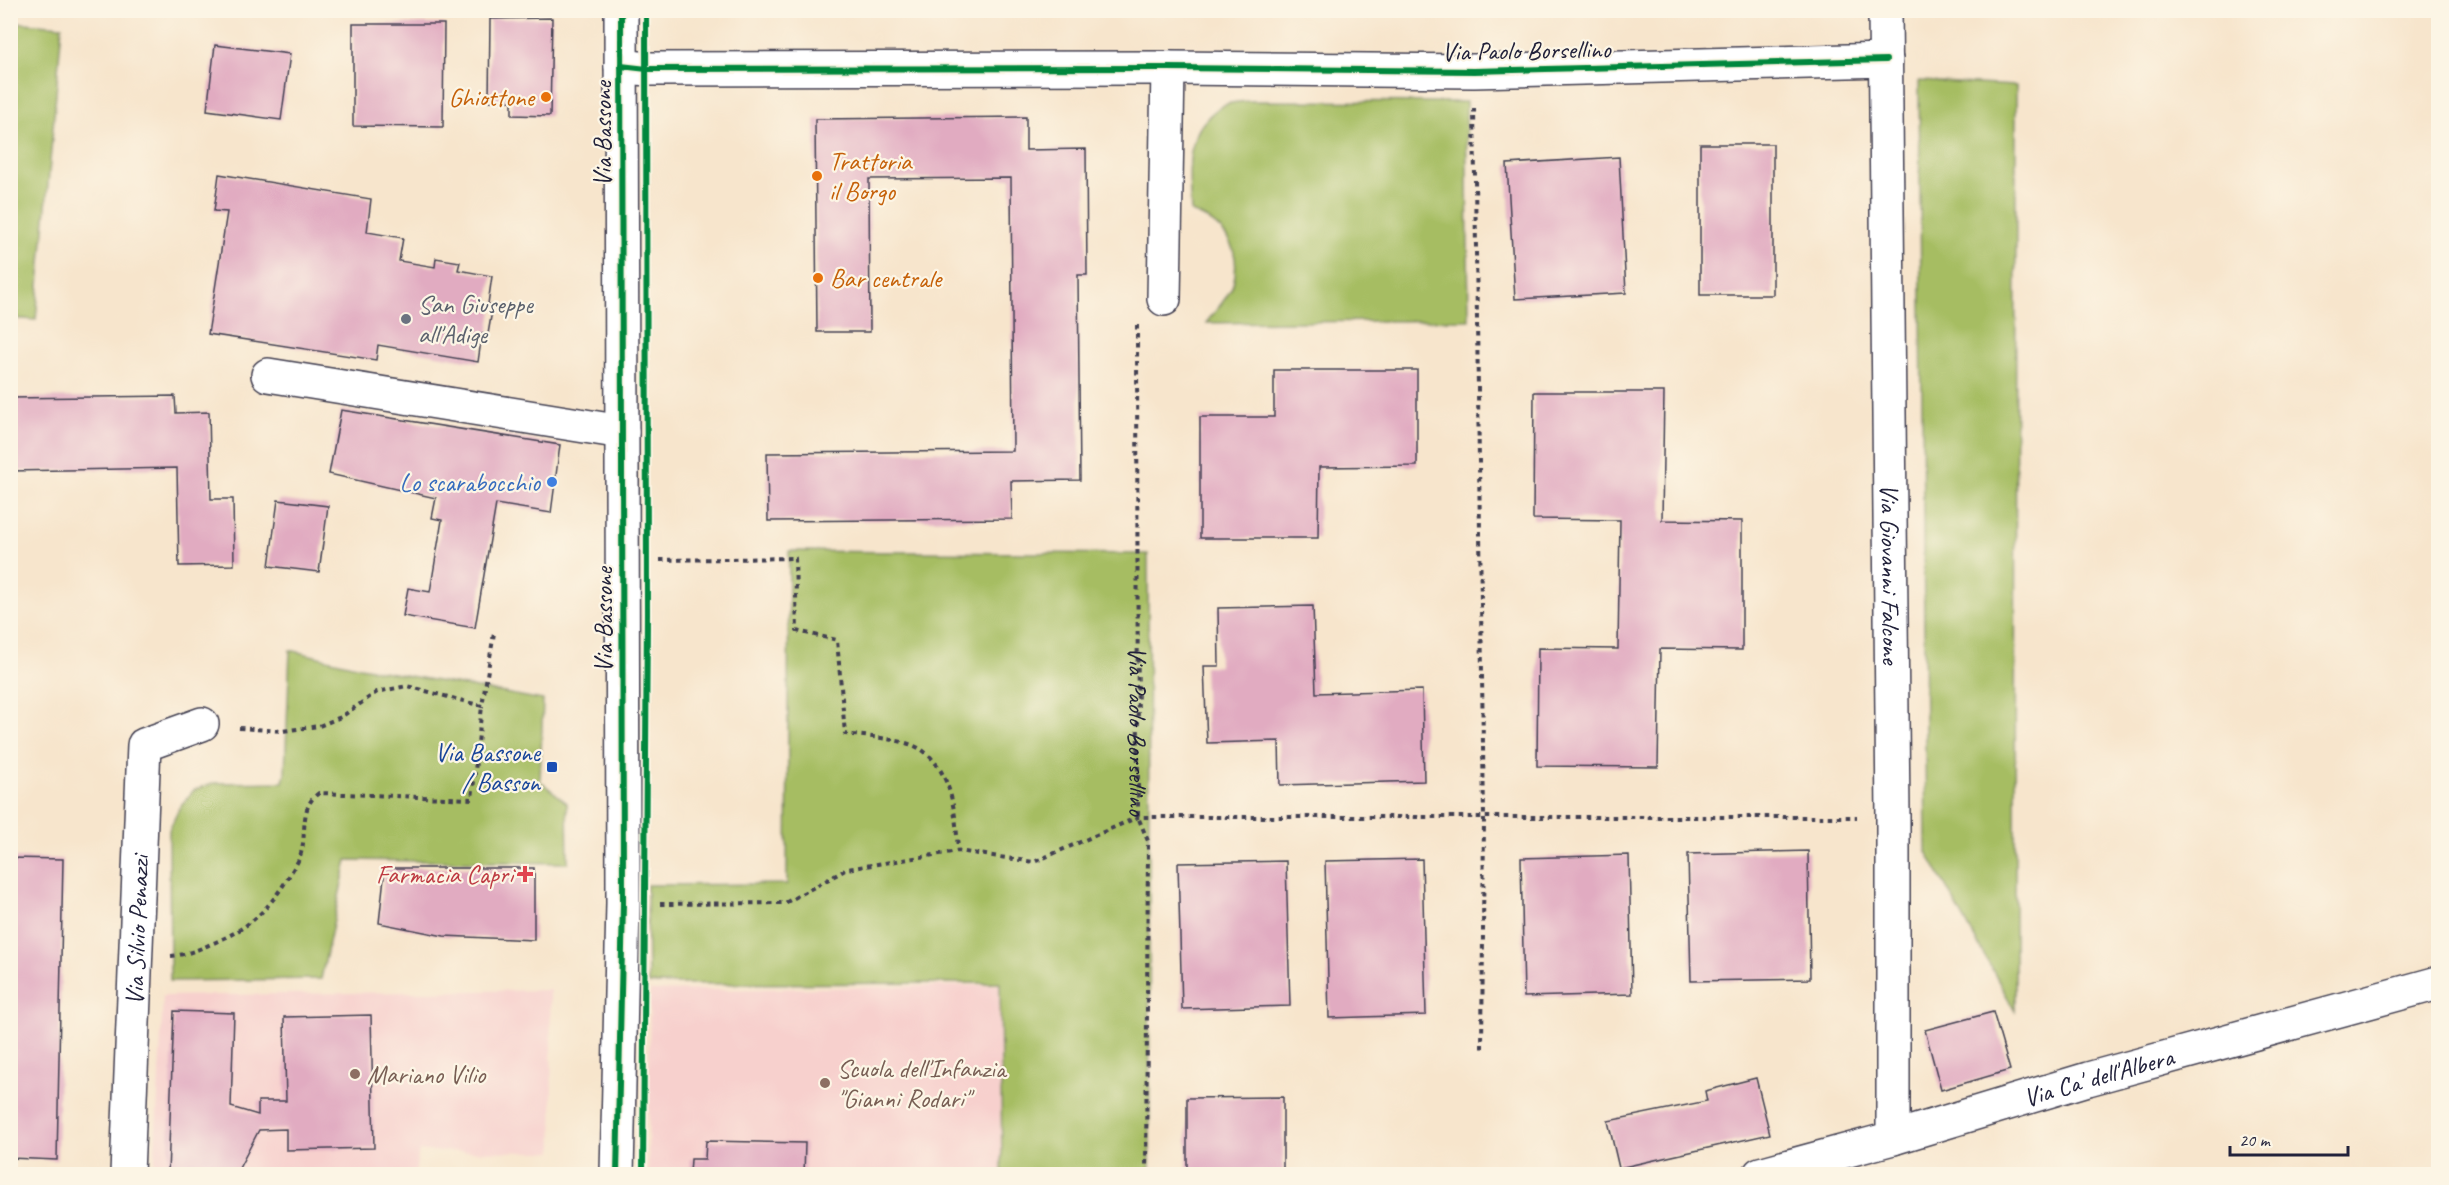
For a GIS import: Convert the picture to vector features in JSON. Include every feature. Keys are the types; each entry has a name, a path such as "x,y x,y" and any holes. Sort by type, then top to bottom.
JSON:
{"street":[{"name":"Via Bassone","path":"617,1174 623,903 621,10"},
{"name":"Via Giovanni Falcone","path":"1885,10 1893,817 1893,1138"},
{"name":"Via Paolo Borsellino","path":"1168,68 1474,71 1886,60"},
{"name":"Via Bassone","path":"621,66 647,69 1168,68"},
{"path":"1164,299 1168,68"},
{"path":"268,375 622,432"},
{"name":"Via Silvio Penazzi","path":"127,1174 144,745 202,724"},
{"name":"Via Ca' dell'Albera","path":"1760,1174 1893,1138 2088,1079 2439,983"}],"path":[{"path":"658,560 795,558 797,631 837,640 845,734 894,741 921,750 943,773 956,815 958,851"},
{"path":"165,957 179,956 198,950 234,934 253,922 277,895 300,856 307,808 310,799 319,793 472,799 482,706 494,633"},
{"path":"202,724 282,731 307,729 342,717 377,692 407,686 482,706"},
{"path":"656,904 784,903 847,868 958,851 1034,862 1138,817 1857,817"}],"shaded area":[{"name":"Scuola dell'Infanzia \"Gianni Rodari\"","path":"999,985 1001,1174 648,1174 650,991"},
{"name":"Mariano Vilio","path":"550,990 553,1152 419,1151 415,1174 154,1174 163,996"}],"green space":[{"path":"10,22 62,26 36,320 11,318"},
{"path":"1919,81 2016,86 2015,1011 1926,850"},
{"path":"1250,101 1466,102 1469,320 1206,323 1231,289 1235,259 1233,248 1221,230 1191,212 1189,167 1191,153 1200,127 1209,116 1222,106"},
{"path":"789,551 1148,554 1150,1174 1002,1174 1000,983 648,984 647,885 787,884"},
{"path":"290,650 360,667 543,700 540,781 567,803 568,863 347,860 321,979 170,981 169,830 180,807 194,790 214,783 283,782"}],"building":[{"path":"552,18 550,116 512,115 512,101 489,101 490,19"},
{"path":"353,24 444,24 443,127 353,126"},
{"path":"215,45 290,54 281,120 207,110"},
{"path":"1026,117 1026,150 1086,149 1087,275 1078,275 1080,480 1011,481 1012,519 768,521 767,453 1013,451 1011,178 869,179 870,332 817,332 815,119"},
{"path":"1700,144 1773,144 1773,295 1700,295"},
{"path":"1619,157 1626,293 1515,299 1507,164"},
{"path":"219,174 371,199 367,232 403,238 399,261 435,267 436,258 460,262 458,270 492,276 488,304 493,305 488,334 482,334 478,362 378,345 376,360 208,334 227,212 214,211"},
{"path":"1274,370 1417,370 1417,466 1319,467 1318,538 1200,538 1200,417 1274,417"},
{"path":"1534,392 1664,392 1662,520 1742,521 1742,650 1660,649 1658,767 1537,766 1538,648 1618,649 1620,520 1533,519"},
{"path":"175,396 176,413 209,412 211,499 233,499 234,565 179,566 177,468 10,471 10,398"},
{"path":"341,410 560,445 551,513 496,504 475,628 403,616 408,588 430,592 442,520 432,518 436,498 329,474"},
{"path":"278,500 328,506 319,572 269,566"},
{"path":"1313,606 1316,693 1422,690 1424,781 1280,785 1279,741 1207,743 1204,666 1219,666 1218,608"},
{"path":"1808,851 1810,979 1691,981 1688,854"},
{"path":"1629,855 1632,994 1524,997 1521,858"},
{"path":"10,858 63,859 57,1160 10,1158"},
{"path":"1422,859 1426,1015 1329,1018 1325,861"},
{"path":"1286,861 1290,1006 1182,1009 1178,863"},
{"path":"385,868 534,868 534,940 444,936 379,923"},
{"path":"174,1011 234,1013 231,1107 258,1115 258,1101 286,1101 284,1017 371,1015 374,1148 286,1150 286,1129 259,1130 236,1174 168,1174"},
{"path":"1993,1012 2010,1070 1941,1090 1925,1030"},
{"path":"1756,1078 1770,1134 1619,1168 1608,1121 1707,1101 1705,1091"},
{"path":"1283,1097 1283,1174 1187,1174 1187,1098"},
{"path":"706,1141 805,1143 804,1174 690,1174 691,1159 705,1159"}],"cycle path":[{"path":"617,1174 623,903 621,10"},
{"path":"643,1174 647,614 646,10"},
{"path":"621,66 647,69 1168,68 1474,71 1886,60"}],"place":[{"name":"Ghiottone","path":"546,97"},
{"name":"Trattoria il Borgo","path":"817,176"},
{"name":"Bar centrale","path":"818,278"},
{"name":"San Giuseppe all'Adige","path":"406,319"},
{"name":"Lo scarabocchio","path":"552,482"},
{"name":"Via Bassone / Basson","path":"552,767"},
{"name":"Farmacia Capri","path":"525,874"},
{"name":"Mariano Vilio","path":"355,1074"},
{"name":"Scuola dell'Infanzia \"Gianni Rodari\"","path":"825,1083"}]}
